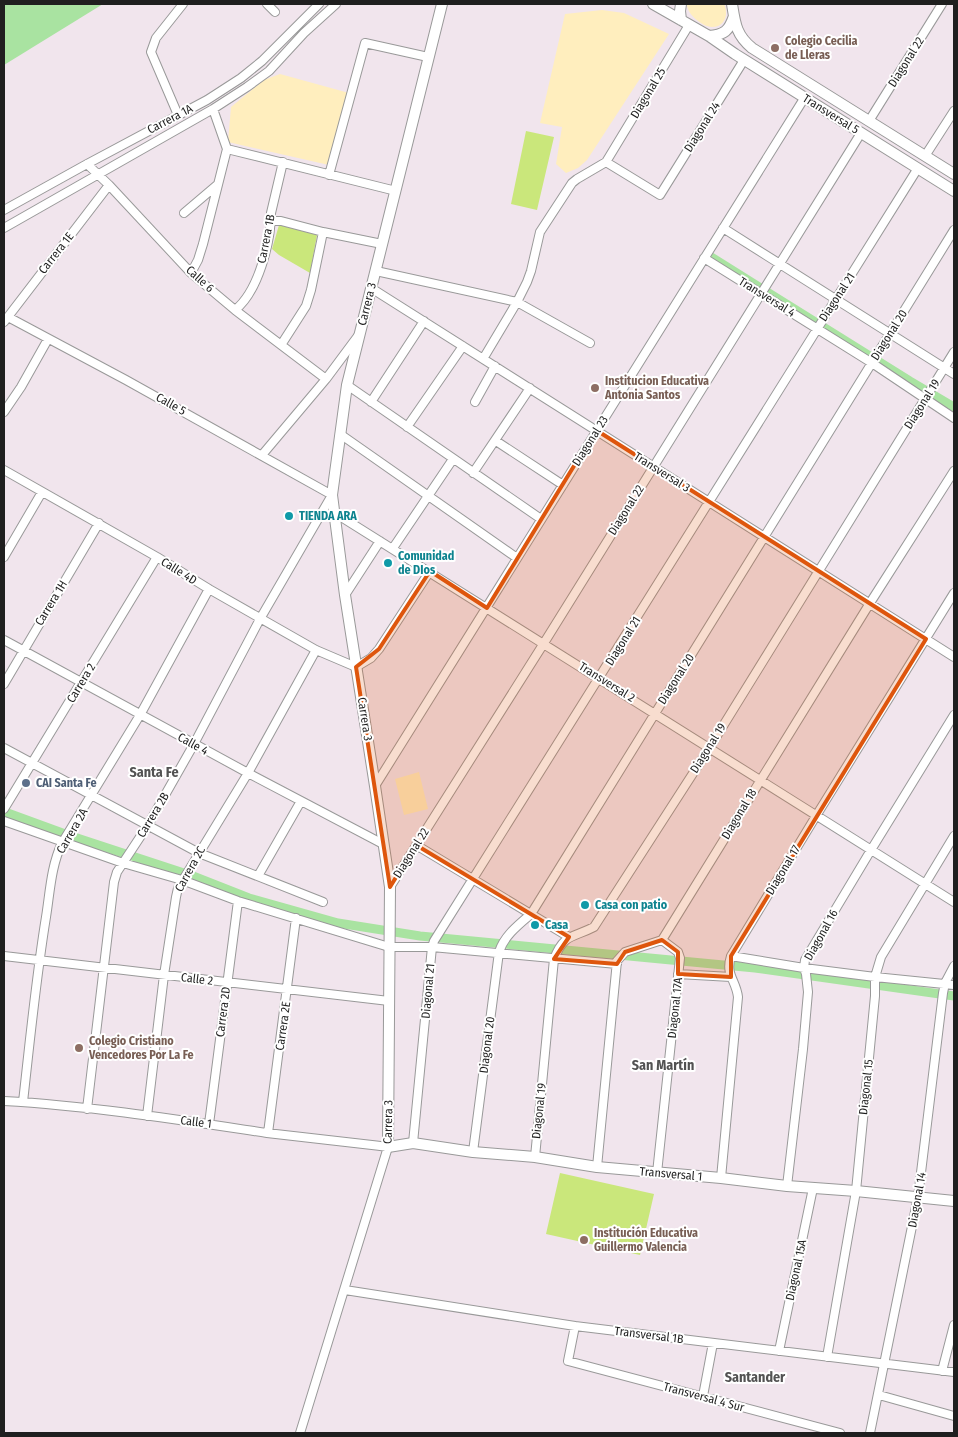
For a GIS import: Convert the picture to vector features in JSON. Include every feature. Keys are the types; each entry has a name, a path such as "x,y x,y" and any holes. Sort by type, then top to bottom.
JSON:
{"street":[{"path":"178,115 151,52 156,38 183,4"},
{"path":"267,4 276,12"},
{"name":"Carrera 1A","path":"4,210 207,100 241,78 262,62 319,4"},
{"name":"Carrera 1A","path":"4,228 247,87 269,70 304,33 336,4"},
{"name":"Carrera 3","path":"300,1433 388,1147 390,887 345,595 332,495 347,385 442,4"},
{"name":"Transversal 5","path":"653,4 709,36 744,60 954,191"},
{"path":"681,4 680,11 685,22"},
{"name":"Transversal 5","path":"732,4 740,36 752,48 954,174"},
{"name":"Diagonal 22","path":"869,120 942,4"},
{"path":"709,36 717,36 725,32 731,25 734,16"},
{"name":"Diagonal 25","path":"606,162 685,22"},
{"path":"329,174 365,43 428,57"},
{"name":"Diagonal 24","path":"606,162 660,195 744,60"},
{"name":"Diagonal 23","path":"375,786 805,97"},
{"name":"Carrera 1A","path":"212,109 227,149"},
{"path":"925,156 954,111"},
{"name":"Diagonal 22","path":"390,887 861,133"},
{"path":"191,273 198,260 227,149 396,191"},
{"name":"Carrera 1B","path":"235,310 252,290 258,276 283,162"},
{"path":"484,359 517,302 531,271 540,232 572,184 606,162"},
{"name":"Calle 6","path":"88,164 191,273 235,310 326,379"},
{"name":"Diagonal 21","path":"413,1143 433,944 918,168"},
{"name":"Carrera 1E","path":"6,319 109,185"},
{"path":"184,213 218,185"},
{"path":"271,221 281,221 382,244"},
{"path":"723,228 954,374"},
{"name":"Diagonal 20","path":"473,1152 500,949 509,934 531,914 954,230"},
{"path":"281,345 306,306 312,290 323,232"},
{"name":"Transversal 4","path":"704,258 818,327 926,397 954,418"},
{"path":"376,271 517,302 590,343"},
{"name":"Transversal 3","path":"370,288 954,656"},
{"name":"Calle 5","path":"6,319 126,380 332,495"},
{"path":"371,402 424,321"},
{"path":"262,455 326,379 359,335"},
{"path":"4,412 48,339"},
{"path":"407,427 463,346"},
{"name":"Diagonal 19","path":"535,1157 555,957 560,946 569,937 594,927 710,746 954,352"},
{"path":"475,402 495,366"},
{"path":"347,385 540,519"},
{"path":"474,473 530,388"},
{"path":"340,434 517,558"},
{"path":"496,441 563,485"},
{"path":"393,548 453,459"},
{"name":"Calle 4D","path":"4,470 99,523 260,619 316,650 356,667"},
{"name":"Diagonal 18","path":"662,940 870,603 954,471"},
{"path":"4,557 42,492"},
{"name":"Carrera 2B","path":"87,1109 114,882 117,872 148,825 194,744 260,619 332,495"},
{"name":"Transversal 2","path":"335,513 656,712 816,816 954,902"},
{"name":"Carrera 1H","path":"4,684 99,523"},
{"path":"345,595 380,541"},
{"name":"Carrera 2","path":"4,809 157,557"},
{"path":"356,667 371,658 379,649 430,571"},
{"name":"Carrera 2A","path":"23,1102 38,961 57,853 140,715 209,590"},
{"name":"Diagonal 17","path":"721,1178 738,997 737,988 730,974 730,959 954,593"},
{"name":"Calle 4","path":"4,640 248,774 383,844"},
{"name":"Carrera 2C","path":"146,1116 164,976 178,888 248,774 316,650"},
{"name":"Diagonal 16","path":"787,1186 808,992 805,960 954,715"},
{"path":"4,748 199,853 323,902"},
{"path":"258,876 301,801"},
{"path":"4,822 124,862 183,879 238,901 389,944 433,944 500,949 555,957 617,962"},
{"name":"Diagonal 15","path":"827,1357 856,1191 875,996 875,979 881,957 954,836"},
{"path":"416,845 569,937"},
{"name":"Carrera 2D","path":"209,1124 238,901"},
{"name":"Carrera 2E","path":"268,1133 296,918"},
{"path":"597,1167 617,962 625,952 662,940"},
{"name":"Diagonal 17A","path":"657,1173 680,958 678,952 662,940"},
{"name":"Calle 2","path":"4,956 389,1002"},
{"path":"730,959 875,979 954,985"},
{"name":"Diagonal 14","path":"870,1433 918,1197 943,992 945,983 954,966"},
{"path":"679,972 730,974"},
{"name":"Calle 1","path":"4,1100 388,1147"},
{"name":"Transversal 1","path":"388,1147 413,1143 473,1152 535,1157 597,1167 954,1201"},
{"name":"Diagonal 15A","path":"779,1351 813,1188"},
{"name":"Transversal 1B","path":"345,1290 575,1326 954,1372"},
{"path":"942,1371 954,1325"},
{"name":"Transversal 4 Sur","path":"575,1326 568,1361 840,1433"},
{"path":"703,1396 713,1343"},
{"path":"879,1395 954,1416"}],"highlighted area":[{"path":"596,430 926,639 731,956 731,977 678,974 678,952 662,940 625,952 617,964 554,959 569,937 416,845 390,887 356,667 379,649 430,571 487,608"}],"shaded area":[{"path":"4,4 103,4 4,65"},
{"path":"687,4 724,4 725,19 720,25 712,27 704,25 692,15 687,8"},
{"path":"602,10 624,13 669,34 587,160 578,168 566,173 556,164 562,127 540,123 565,14"},
{"path":"280,74 349,93 329,165 228,142 231,107 264,80"},
{"path":"526,131 554,137 537,210 511,204"},
{"path":"279,225 317,235 310,273 272,249"},
{"path":"419,772 428,809 404,815 395,779"},
{"path":"560,1173 654,1194 640,1255 546,1234"}],"waterway":[{"path":"708,255 954,407"},
{"path":"5,812 193,876 249,898 338,923 420,936 755,968 954,996"}],"place":[{"name":"Colegio Cecilia de Lleras","path":"775,48"},
{"name":"Institucion Educativa Antonia Santos","path":"595,388"},
{"name":"TIENDA ARA","path":"289,516"},
{"name":"Comunidad de DIos","path":"388,563"},
{"name":"CAI Santa Fe","path":"26,783"},
{"name":"Casa con patio","path":"585,905"},
{"name":"Casa","path":"535,925"},
{"name":"Colegio Cristiano Vencedores Por La Fe","path":"79,1048"},
{"name":"Institución Educativa Guillermo Valencia","path":"584,1240"}],"district":[{"name":"Santa Fe","path":"154,772"},
{"name":"San Martín","path":"663,1065"},
{"name":"Santander","path":"755,1377"}]}
